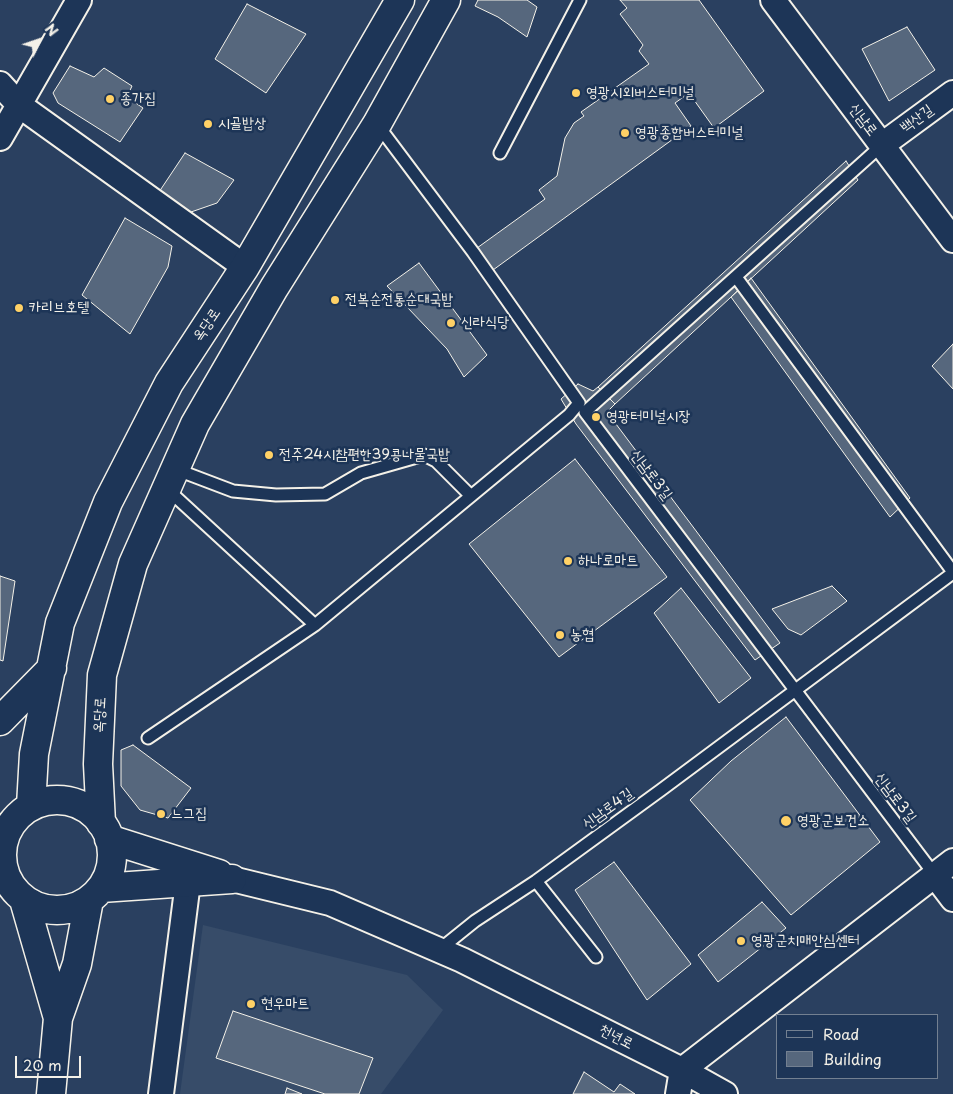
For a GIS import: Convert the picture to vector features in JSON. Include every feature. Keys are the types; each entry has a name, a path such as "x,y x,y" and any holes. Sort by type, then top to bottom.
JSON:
{"main road":[{"name":"옥당로","path":"16,809 34,754 60,623 108,502 169,382 245,267 400,0"},
{"name":"옥당로","path":"58,1018 77,964 95,894 109,873 112,856 105,831 98,764 102,675 133,564 195,424 259,314 377,124 446,0"},
{"path":"0,721 52,668"},
{"path":"62,800 77,804 90,812 105,831 232,879 188,882 95,894 73,908 56,910 40,908 24,900 11,886 2,868 2,854 4,840 16,809 46,801 62,800"},
{"path":"24,900 58,1018 51,1094"}],"street":[{"path":"0,138 79,0"},
{"name":"신남로","path":"773,0 953,240"},
{"path":"0,84 19,104 245,267"},
{"name":"백산길","path":"882,145 953,93"},
{"path":"678,1094 682,1070 944,867 953,899"},
{"name":"천년로","path":"232,879 330,903 439,950 682,1070 725,1094"},
{"path":"161,1094 188,882"}],"lane":[{"path":"500,153 580,0"},
{"path":"377,124 473,252 582,408"},
{"path":"148,738 316,625 569,415 582,408 736,277 882,145"},
{"path":"736,277 953,572"},
{"name":"신남로3길","path":"582,408 793,690 944,867"},
{"path":"170,479 233,491 276,495 324,494 361,473 424,455 436,462 471,496"},
{"path":"170,479 316,625"},
{"name":"신남로4길","path":"439,950 475,921 536,881 953,572"},
{"path":"536,881 596,957"}],"shaded area":[{"path":"203,925 407,975 443,1010 381,1094 180,1094"}],"building":[{"path":"478,0 527,0 537,7 527,37 498,17 475,6"},
{"name":"영광종합버스터미널","path":"620,0 699,0 764,91 714,128 689,93 675,103 691,126 493,270 477,248 545,199 539,190 557,176 565,138 574,123 584,116 581,112 649,64 639,51 643,45 620,14 627,8"},
{"path":"247,4 306,34 266,93 215,59"},
{"path":"907,27 935,70 889,101 862,49"},
{"path":"70,66 94,77 104,68 132,86 127,97 143,108 120,142 58,103 53,93"},
{"path":"185,153 234,180 217,203 191,212 159,192"},
{"path":"846,161 858,180 615,404 598,387"},
{"path":"125,218 172,246 168,267 130,334 82,295"},
{"path":"419,263 487,355 464,377 447,349 387,286"},
{"path":"751,278 910,498 890,517 731,297"},
{"path":"953,344 953,389 932,366"},
{"path":"578,384 593,391 598,387 615,404 607,412 780,643 755,660 576,424 561,399"},
{"name":"하나로마트","path":"575,459 667,577 559,657 469,544"},
{"path":"0,576 15,581 3,661 0,660"},
{"path":"832,586 847,601 801,635 788,629 772,609"},
{"path":"681,588 751,678 719,703 654,613"},
{"name":"영광군보건소","path":"786,717 880,842 791,915 690,800 731,761"},
{"path":"133,745 191,788 168,818 140,810 121,786 121,750"},
{"path":"614,862 691,964 647,1000 575,890"},
{"name":"영광군치매안심센터","path":"762,902 786,928 718,982 698,955"},
{"path":"233,1011 373,1058 359,1094 325,1094 216,1058"},
{"path":"584,1072 614,1092 620,1084 635,1094 573,1094"},
{"path":"287,1088 302,1094 285,1094"}],"place":[{"name":"영광시외버스터미널","path":"576,93"},
{"name":"종가집","path":"110,99"},
{"name":"시골밥상","path":"208,124"},
{"name":"영광종합버스터미널","path":"625,133"},
{"name":"전복순전통순대국밥","path":"335,300"},
{"name":"카리브호텔","path":"19,308"},
{"name":"신라식당","path":"451,323"},
{"name":"영광터미널시장","path":"596,417"},
{"name":"전주24시참편한39콩나물국밥","path":"269,455"},
{"name":"하나로마트","path":"568,561"},
{"name":"농협","path":"560,635"},
{"name":"느그집","path":"161,814"},
{"name":"영광군보건소","path":"786,821"},
{"name":"영광군치매안심센터","path":"741,941"},
{"name":"현우마트","path":"251,1004"}]}
